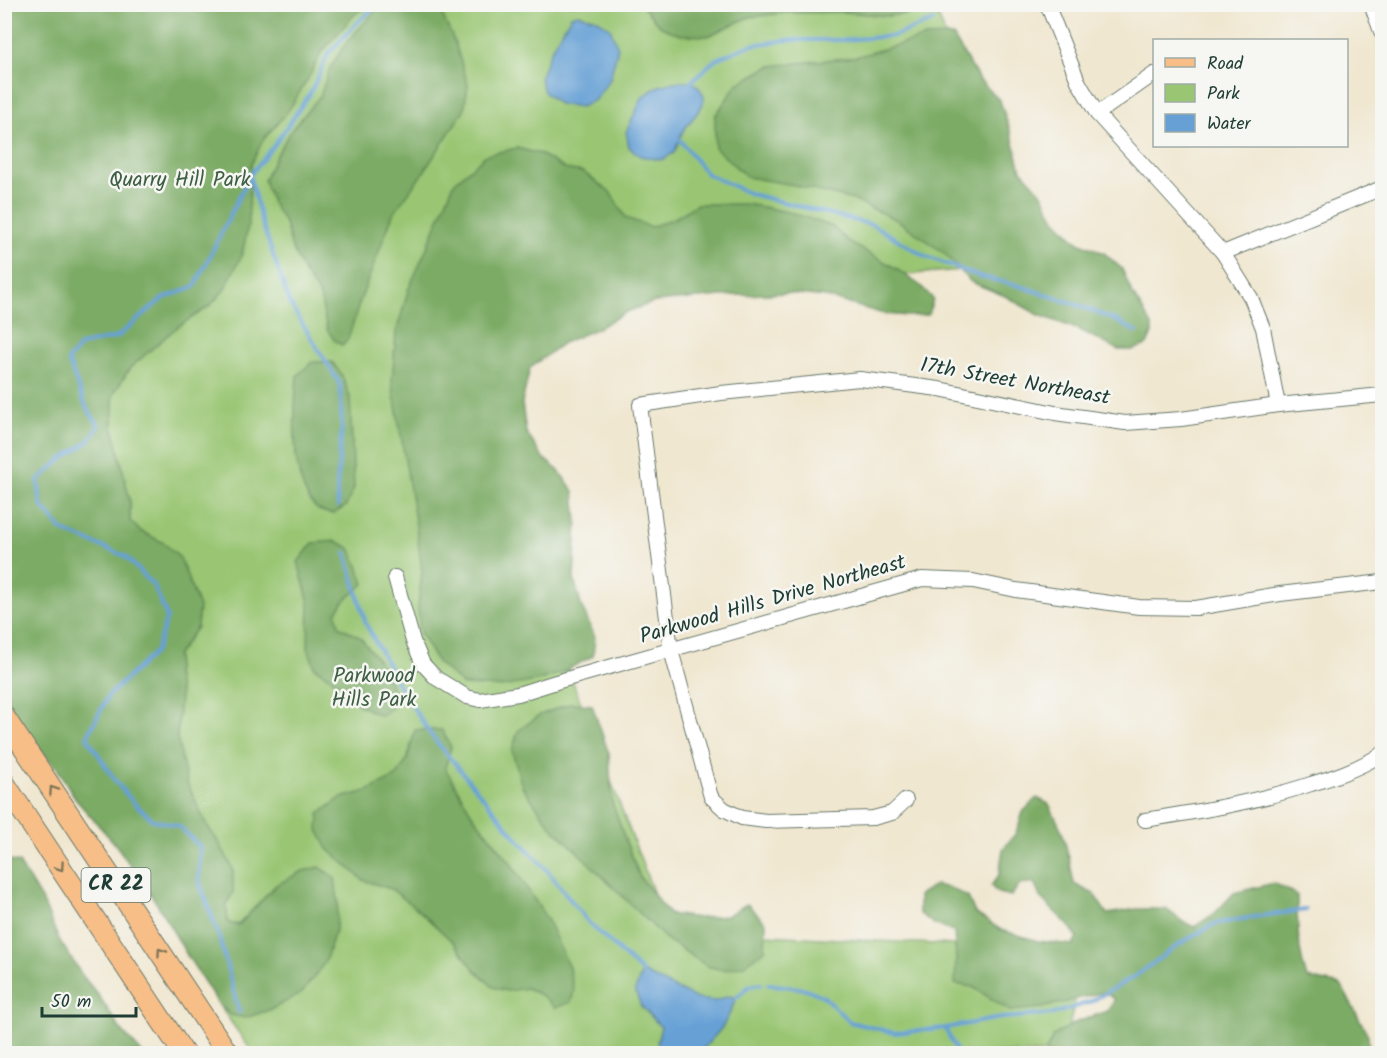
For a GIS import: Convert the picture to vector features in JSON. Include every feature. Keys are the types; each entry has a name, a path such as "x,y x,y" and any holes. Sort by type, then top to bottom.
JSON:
{"main road":[{"name":"CR 22","path":"4,717 228,1053"},
{"name":"CR 22","path":"4,783 184,1053"}],"street":[{"path":"1047,4 1078,81 1097,114 1223,253 1251,298 1263,328 1278,405"},
{"path":"1371,4 1383,34"},
{"path":"1097,114 1153,75"},
{"path":"1223,253 1383,188"},
{"name":"17th Street Northeast","path":"671,650 640,405 722,393 860,379 939,388 1055,413 1125,423 1181,419 1278,405 1383,395"},
{"name":"Parkwood Hills Drive Northeast","path":"395,577 413,640 423,664 436,678 467,697 480,700 518,694 922,579 973,581 1016,590 1139,607 1196,608 1280,594 1383,582"},
{"path":"671,650 711,796 724,809 742,818 766,821 873,818 892,813 906,800"},
{"path":"1145,820 1225,807 1285,793 1339,776 1383,754"}],"green space":[{"path":"5,5 934,5 1033,264 495,309 532,576 668,930 1086,952 1063,1053 253,1053 219,1005 231,1015 276,885 238,925 228,923 226,906 233,892 221,846 206,824 187,783 177,738 180,694 176,673 177,655 197,627 164,543 140,531 130,521 130,502 118,448"},
{"name":"Quarry Hill Park","path":"5,5 367,5 354,15 321,53 288,111 263,140 251,165 248,226 242,255 224,290 210,306 176,328 130,368 113,395 113,426 130,502 130,521 140,531 164,543 180,558 199,607 197,627 177,655 176,673 180,694 177,738 187,783 206,824 233,869 233,892 226,906 228,923 239,925 276,885 303,871 320,867 335,878 338,902 336,929 325,962 302,993 272,1009 245,1018 231,1015 219,1005 156,902 116,845 77,801 57,768 31,740 10,706 5,691"},
{"path":"383,5 438,5 455,43 468,85 464,110 393,214 348,339 342,345 334,340 327,329 320,296 305,274 292,248 285,223 272,203 264,180 292,129 320,96 330,68 346,43"},
{"path":"641,5 949,5 922,12 888,16 846,12 784,13 749,17 708,36 681,35 661,27"},
{"path":"953,36 978,78 1000,101 1021,170 1041,192 1055,219 1076,241 1104,253 1122,269 1132,293 1152,325 1152,333 1147,345 1133,350 1118,350 1082,331 1037,314 1005,296 971,282 944,253 897,220 853,200 794,185 747,177 715,148 715,116 737,84 770,66 855,57 926,37"},
{"path":"517,148 540,154 565,169 583,172 610,192 626,218 651,227 675,218 697,204 747,204 793,213 831,226 852,244 892,266 921,286 933,299 928,315 909,316 884,314 826,297 787,293 655,302 626,312 598,328 563,343 530,368 522,403 526,432 542,457 558,470 574,491 577,521 574,579 581,605 595,637 593,656 561,673 536,681 501,687 463,685 437,662 420,633 418,607 422,572 392,382 396,333 409,288 454,183 486,155"},
{"path":"312,362 332,362 342,375 350,397 354,488 346,506 333,514 316,508 307,496 297,464 295,408 297,376"},
{"name":"Parkwood Hills Park","path":"336,541 350,548 364,584 345,600 336,613 339,626 360,637 379,661 394,691 394,706 381,716 359,705 337,682 315,668 308,648 309,603 298,562 313,543"},
{"path":"571,703 592,705 609,754 612,802 625,839 640,877 669,914 699,918 726,916 747,904 766,923 765,950 744,965 723,970 707,966 666,939 550,825 522,786 512,751 518,731 540,715"},
{"path":"415,730 442,730 451,747 445,768 472,814 510,862 547,919 569,968 574,991 571,1002 555,1008 544,997 527,988 507,991 493,987 475,970 454,943 416,908 391,889 363,880 328,849 318,830 319,814 341,798 367,791 396,777 407,760"},
{"path":"1037,798 1049,804 1062,831 1074,884 1094,894 1107,914 1136,909 1166,909 1194,927 1214,914 1234,893 1274,883 1297,895 1299,937 1307,978 1341,985 1368,1035 1369,1053 1045,1053 1053,1036 1077,1022 1108,1011 1115,999 1104,992 1042,1008 1010,1011 973,987 955,984 954,932 934,924 919,913 919,895 935,885 950,888 968,897 975,913 1001,930 1038,941 1073,945 1077,937 1040,897 1034,883 1020,884 1011,896 998,893 991,886 999,875 1003,849 1016,833 1023,812"},
{"path":"5,859 19,863 44,904 58,938 120,1029 142,1053 5,1053"}],"water":[{"path":"578,14 597,19 610,28 618,48 610,79 595,100 581,107 559,104 544,92 540,78 551,50 571,16"},
{"path":"692,81 703,94 703,104 684,130 674,153 661,160 640,156 629,147 626,132 643,96 659,86"},
{"path":"642,972 697,999 715,1001 729,996 736,998 723,1026 700,1053 664,1053 657,1043 661,1027 641,1006 635,991"}],"waterway":[{"path":"239,1012 219,936 199,881 200,847 179,826 153,820 134,803 116,782 87,737 108,696 156,651 167,617 154,586 125,556 63,531 41,505 38,480 89,441 99,426 85,405 68,360 81,345 117,337 162,299 195,286 250,175 311,92 328,54 378,4"},
{"path":"508,4 514,8"},
{"path":"692,81 716,59 751,45 788,40 842,40 894,36 933,21"},
{"path":"680,140 707,174 751,194 873,225 925,256 978,276 1020,286 1078,305 1137,332"},
{"path":"250,177 261,220 290,304 340,384 342,427 338,469 338,506"},
{"path":"346,553 366,624 398,684 431,735 516,837 547,870 588,922 642,972"},
{"path":"768,984 806,989 823,996 850,1022 895,1033 945,1028 1001,1018 1053,1014 1090,1002 1137,975 1178,945 1214,924 1306,910"},
{"path":"736,998 749,986 761,984"},
{"path":"945,1028 958,1054"}]}
